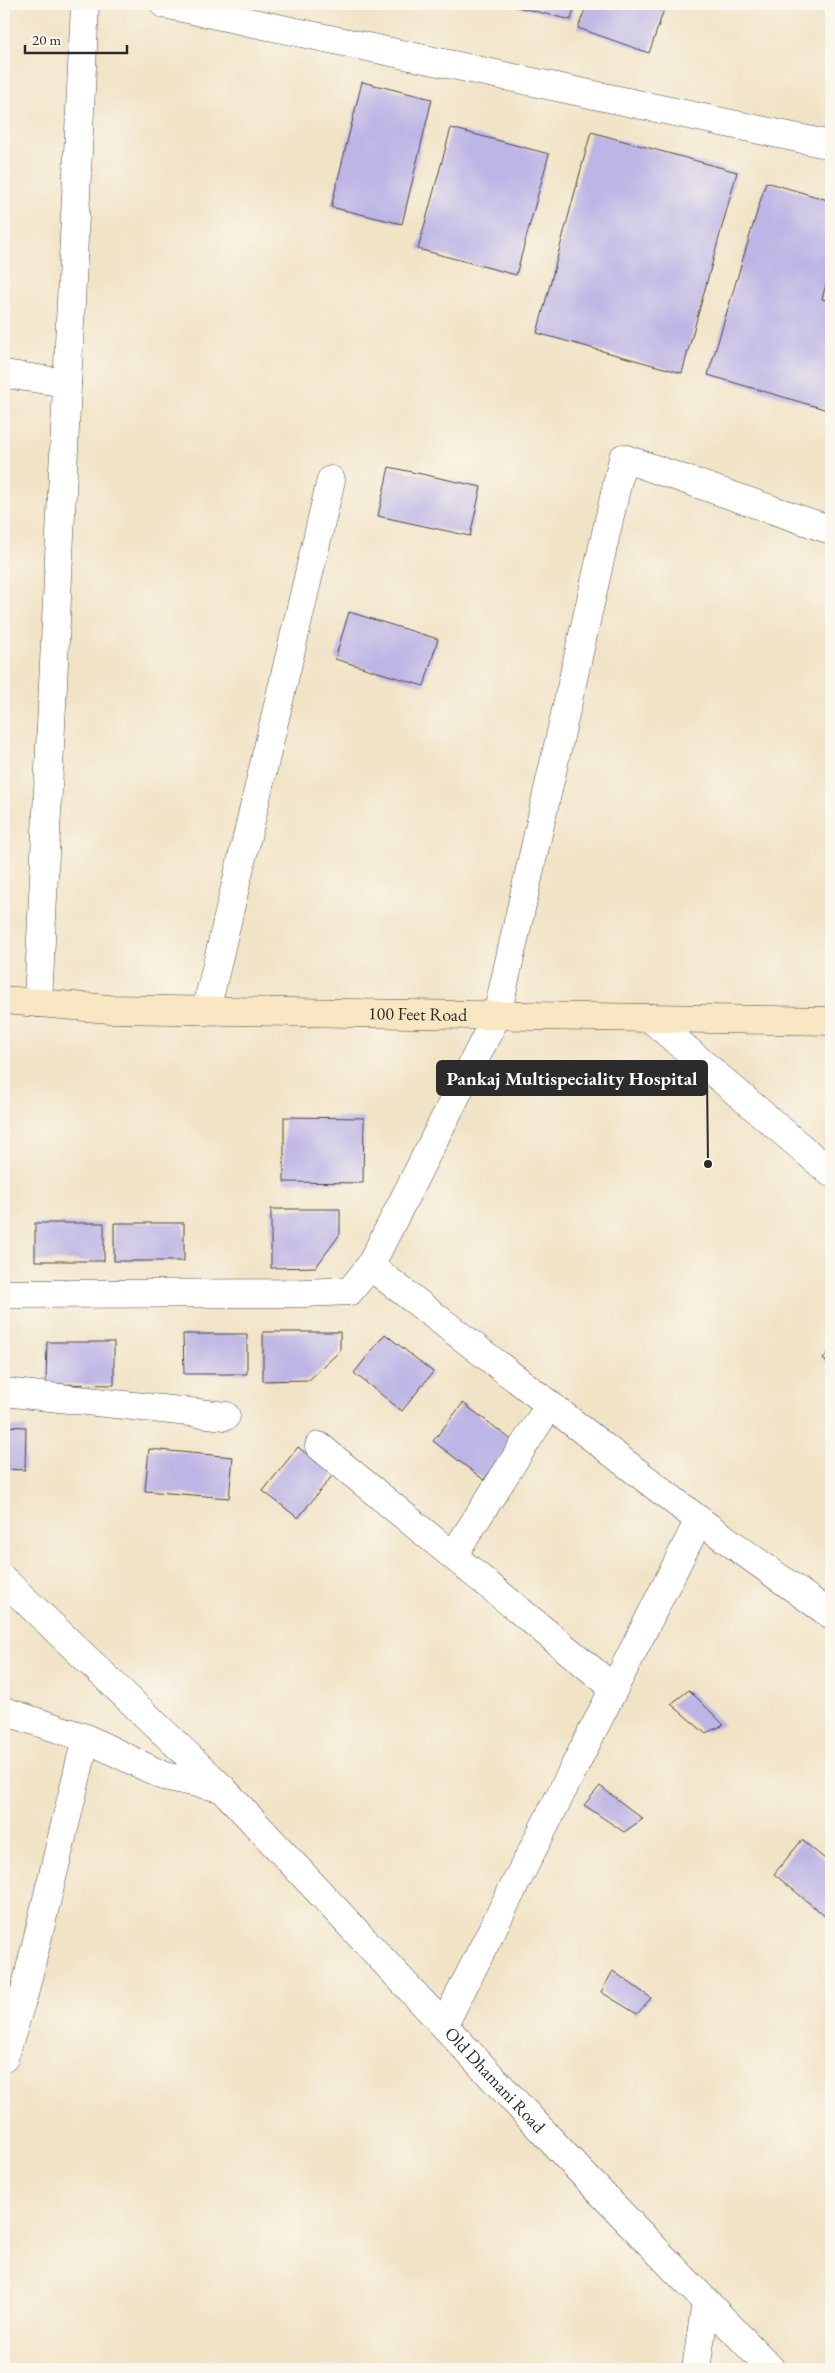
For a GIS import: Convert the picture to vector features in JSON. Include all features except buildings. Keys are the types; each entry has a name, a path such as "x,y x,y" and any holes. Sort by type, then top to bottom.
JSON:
{"main road":[{"name":"100 Feet Road","path":"4,1000 109,1009 831,1021"}],"street":[{"path":"38,1003 85,4"},
{"path":"164,4 831,145"},
{"path":"4,374 67,383"},
{"path":"4,1294 304,1294 350,1291 370,1266 497,1015 623,458 831,530"},
{"path":"206,1010 332,480"},
{"path":"650,1018 831,1174"},
{"path":"370,1266 699,1520 831,1615"},
{"path":"4,1392 226,1416"},
{"path":"454,1554 549,1406"},
{"path":"320,1446 454,1554 614,1688"},
{"path":"444,2025 699,1520"},
{"name":"Old Dhamani Road","path":"4,1580 222,1788 578,2169 771,2369"},
{"path":"4,1711 86,1738 164,1776 222,1788"},
{"path":"4,2058 14,1992 86,1738"},
{"path":"696,2369 706,2302"}],"place":[{"name":"Pankaj Multispeciality Hospital","path":"708,1164"}]}
